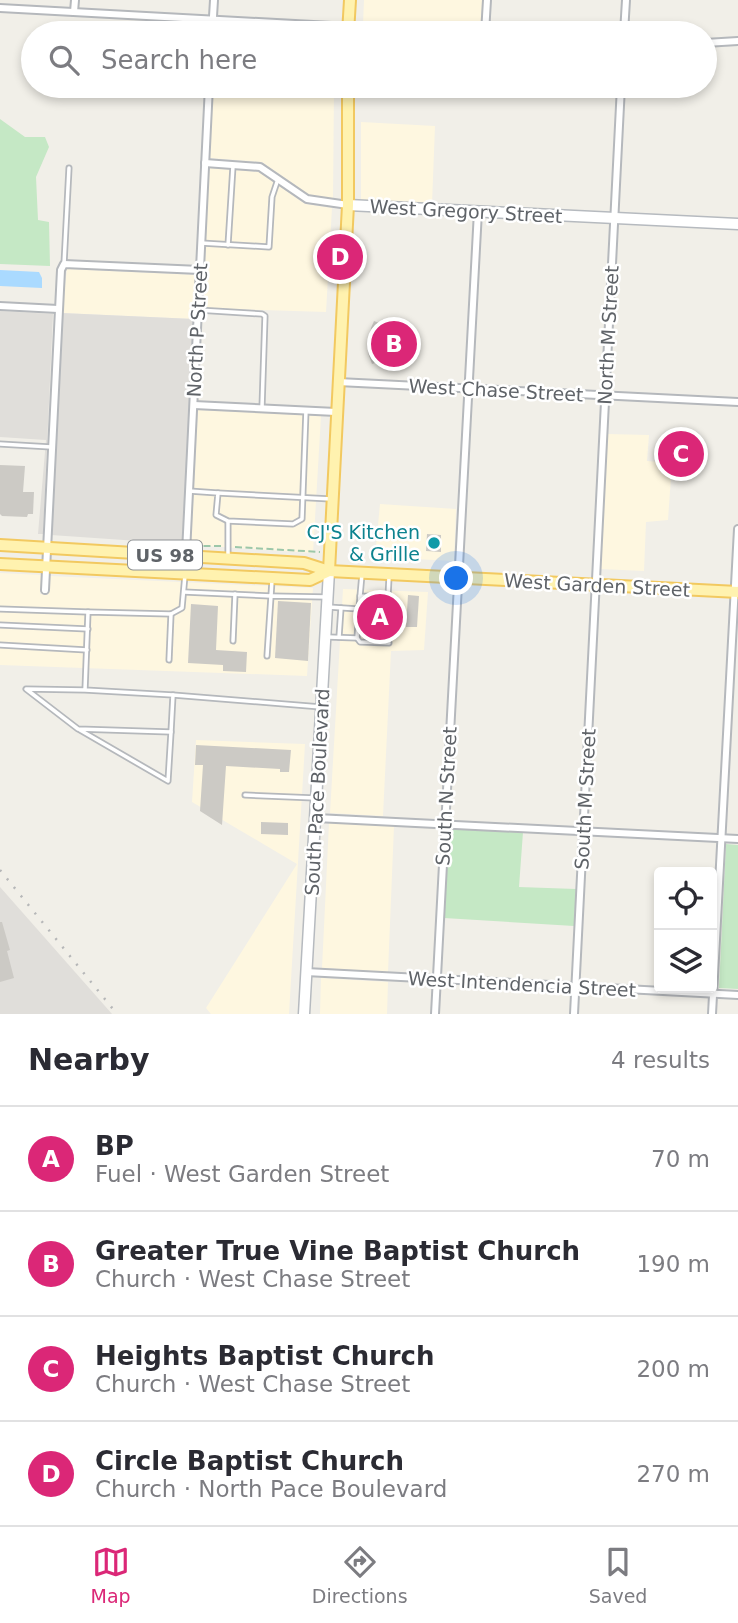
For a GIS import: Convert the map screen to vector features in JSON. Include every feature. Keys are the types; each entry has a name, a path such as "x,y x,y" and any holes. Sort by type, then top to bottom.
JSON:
{"main road":[{"path":"349,21 350,0"},
{"path":"329,570 348,205 348,98"},
{"name":"West Gregory Street","path":"348,205 738,224"},
{"name":"US 98","path":"0,545 304,563 329,570"},
{"name":"US 98","path":"0,564 310,580 329,570"},
{"name":"West Garden Street","path":"329,570 736,592"},
{"name":"South Pace Boulevard","path":"304,1014 329,570"}],"street":[{"path":"74,12 75,0"},
{"path":"0,8 213,21 214,0"},
{"path":"486,21 487,0"},
{"path":"625,21 626,0"},
{"path":"717,42 738,41"},
{"name":"North P Street","path":"186,573 208,98"},
{"name":"North M Street","path":"595,584 620,98"},
{"name":"West Gregory Street","path":"205,163 260,167 307,199 348,205"},
{"name":"South N Street","path":"435,1014 478,211"},
{"path":"45,590 61,271 65,264 200,270"},
{"path":"0,306 58,309"},
{"name":"West Chase Street","path":"338,382 738,402"},
{"path":"194,405 336,412"},
{"path":"717,930 738,529"},
{"name":"South M Street","path":"574,1014 595,584"},
{"path":"316,818 738,839"},
{"name":"West Intendencia Street","path":"306,972 654,990"},
{"path":"712,1014 713,993"},
{"name":"West Intendencia Street","path":"713,993 738,995"}],"lane":[{"path":"228,244 234,165"},
{"path":"65,264 69,168"},
{"path":"201,243 269,247 272,197 278,178"},
{"path":"198,310 265,316 262,408"},
{"path":"218,493 216,515 228,521 293,524 302,519 306,410"},
{"path":"0,444 51,447"},
{"path":"189,491 332,499"},
{"path":"228,521 229,558"},
{"path":"357,639 363,572"},
{"path":"0,609 172,614 182,608 186,573"},
{"path":"360,596 388,597 389,574"},
{"path":"267,656 272,578"},
{"path":"184,592 271,596 327,602 341,608 360,607"},
{"path":"233,641 235,594"},
{"path":"370,617 378,617 379,597"},
{"path":"370,606 378,606"},
{"path":"339,638 341,608"},
{"path":"85,690 88,612"},
{"path":"169,660 172,614"},
{"path":"0,625 88,629"},
{"path":"326,637 390,643"},
{"path":"0,645 87,650"},
{"path":"173,695 168,780 78,729 26,689 173,695 322,707"},
{"path":"78,729 171,732"},
{"path":"245,795 317,798"}],"shaded area":[{"path":"364,0 482,0 481,21 363,21"},
{"path":"212,98 334,98 333,199 309,195 262,162 210,158"},
{"path":"361,122 435,126 432,204 361,201"},
{"path":"209,168 259,172 305,204 332,208 326,312 203,308"},
{"path":"67,269 195,275 194,319 62,313"},
{"path":"0,311 53,314 43,534 38,534 46,440 0,437"},
{"path":"62,313 194,319 182,544 51,535"},
{"path":"198,410 321,416 313,553 191,545"},
{"path":"607,434 649,435 647,461 672,463 668,520 646,522 644,571 600,569"},
{"path":"380,504 456,509 454,561 375,557"},
{"path":"0,573 42,575 40,594 48,595 50,576 313,588 307,676 0,665"},
{"path":"343,589 428,592 424,650 391,651 383,816 330,813"},
{"path":"196,740 305,744 289,1014 211,1014 206,1008 297,864 192,802"},
{"path":"329,823 394,826 388,972 322,968"},
{"path":"0,887 112,1014 0,1014"},
{"path":"321,978 388,982 387,1014 320,1014"}],"green space":[{"path":"0,119 25,137 45,137 49,147 36,177 38,220 49,222 50,266 0,264"},
{"path":"449,829 523,832 519,887 576,889 574,926 444,918"},
{"path":"726,844 738,845 738,989 719,988"}],"water":[{"path":"0,270 39,272 42,288 0,286"}],"building":[{"path":"383,319 388,324 392,319 405,334 408,331 418,342 418,346 405,358 402,355 390,366 386,362 381,366 378,362 372,364 368,353 374,321 379,323"},
{"path":"0,465 25,466 23,492 34,492 33,514 28,514 27,517 0,514"},
{"name":"CJ'S Kitchen & Grille","path":"427,534 441,535 441,552 426,551"},
{"path":"408,595 419,596 417,627 406,627"},
{"path":"278,601 311,603 308,661 275,658"},
{"path":"191,604 218,606 216,650 247,652 246,672 223,671 223,665 188,663"},
{"path":"196,745 291,750 289,772 280,772 280,769 226,766 222,825 200,811 203,765 195,765"},
{"path":"261,822 288,823 288,835 261,834"},
{"path":"0,922 10,950 7,951 14,978 0,982"}],"railway":[{"path":"0,870 117,1014"}],"place":[{"name":"Circle Baptist Church","path":"340,257"},
{"name":"Greater True Vine Baptist Church","path":"394,344"},
{"name":"Heights Baptist Church","path":"681,454"},
{"name":"CJ'S Kitchen & Grille","path":"434,543"},
{"name":"BP","path":"380,617"}]}
